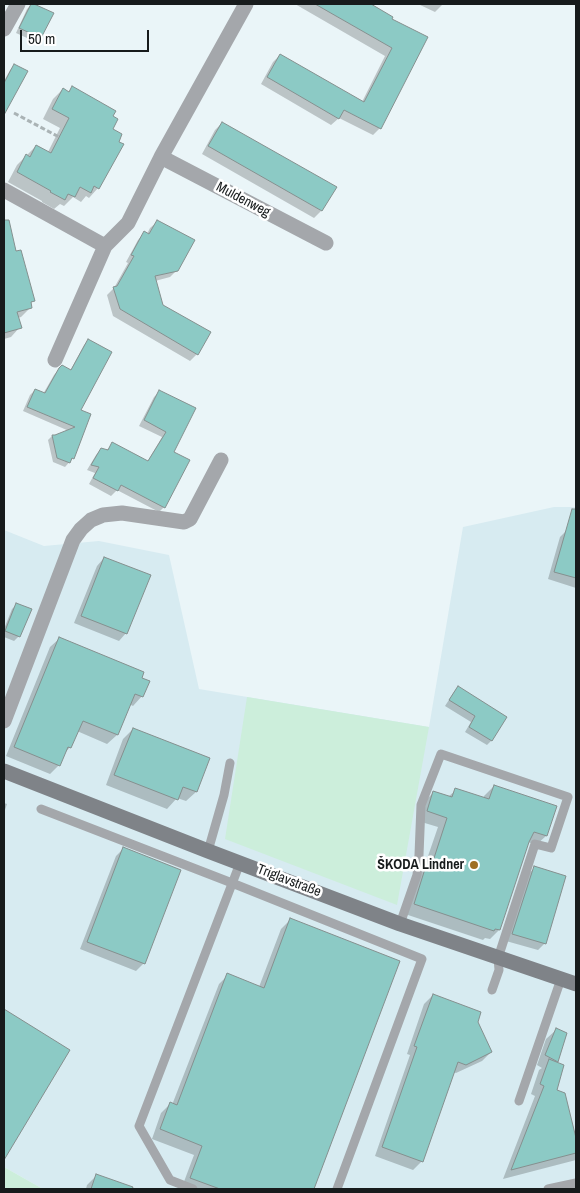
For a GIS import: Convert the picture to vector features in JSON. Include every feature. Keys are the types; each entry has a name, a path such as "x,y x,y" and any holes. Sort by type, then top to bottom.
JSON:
{"street":[{"path":"4,30 18,4"},
{"path":"55,360 106,246 128,223 161,157 246,4"},
{"name":"Muldenweg","path":"161,157 326,242"},
{"path":"4,190 106,246"},
{"path":"4,722 73,540 81,529 91,520 103,515 122,513 184,522 190,519 220,460"},
{"name":"Triglavstraße","path":"4,770 208,851 400,924 576,984"}],"lane":[{"path":"400,924 417,875 420,854 421,805 441,754 568,797 551,848 535,844 498,958 499,970 492,990"},
{"path":"208,851 224,795 230,763"},
{"path":"42,809 422,959 337,1189"},
{"path":"193,1189 170,1180 139,1126 240,863"},
{"path":"519,1101 561,979"},
{"path":"548,1189 576,1183"}],"path":[{"path":"14,113 59,137"}],"shaded area":[{"path":"554,507 576,507 576,1189 43,1189 4,1167 4,530 44,546 99,541 169,555 199,689 429,727 463,527"}],"green space":[{"path":"247,697 429,727 397,905 225,839"},
{"path":"4,1167 43,1189 4,1189"}],"building":[{"path":"31,4 54,13 41,38 19,28"},
{"path":"315,4 371,4 393,17 392,19 428,37 381,129 344,110 339,119 267,77 280,54 364,102 392,48"},
{"path":"14,64 28,71 4,115 4,83"},
{"path":"72,86 116,111 113,116 118,119 113,129 122,134 119,142 124,144 99,189 94,186 91,193 80,187 75,197 68,194 65,200 17,172 26,154 30,157 36,145 51,153 69,118 52,109 63,88 69,92"},
{"path":"222,122 337,187 322,211 208,146"},
{"path":"4,220 9,220 16,251 21,250 35,301 31,302 32,308 17,312 22,328 4,333"},
{"path":"157,220 195,240 178,271 155,276 163,305 211,332 198,355 120,309 113,287 117,286 134,256 131,255 144,231 149,234"},
{"path":"88,339 112,352 81,410 91,414 74,459 72,458 70,463 57,458 52,435 75,427 27,407 35,389 45,393 62,365 71,370"},
{"path":"159,390 196,408 174,452 190,460 165,508 121,485 118,491 93,478 99,467 91,465 101,448 108,450 112,442 148,461 166,432 144,420"},
{"path":"572,509 576,509 576,578 554,572"},
{"path":"104,557 151,575 127,634 81,616"},
{"path":"16,603 32,609 20,637 5,631"},
{"path":"59,637 144,672 142,678 150,681 143,697 135,694 118,735 83,721 71,748 68,747 60,766 14,747"},
{"path":"458,686 507,717 492,741 469,727 475,716 449,700"},
{"path":"133,728 210,758 197,792 183,787 178,800 114,775"},
{"name":"ŠKODA Lindner","path":"494,785 557,806 547,836 534,832 500,930 495,929 494,931 414,904 429,856 434,858 447,818 427,811 433,791 452,797 455,788 489,799"},
{"path":"123,847 181,870 145,964 87,942"},
{"path":"534,866 566,876 546,944 512,934"},
{"path":"290,918 400,961 314,1189 220,1189 190,1178 202,1146 160,1129 170,1102 177,1105 227,973 264,988"},
{"path":"433,994 481,1012 478,1022 492,1052 466,1065 458,1062 423,1162 382,1147 417,1047 414,1046"},
{"path":"4,1009 70,1050 4,1160"},
{"path":"556,1028 567,1033 558,1062 545,1055"},
{"path":"549,1059 564,1065 557,1090 565,1093 576,1138 576,1153 511,1170 544,1086 540,1084"},
{"path":"96,1174 133,1187 132,1189 91,1189"}],"place":[{"name":"ŠKODA Lindner","path":"474,865"}]}
